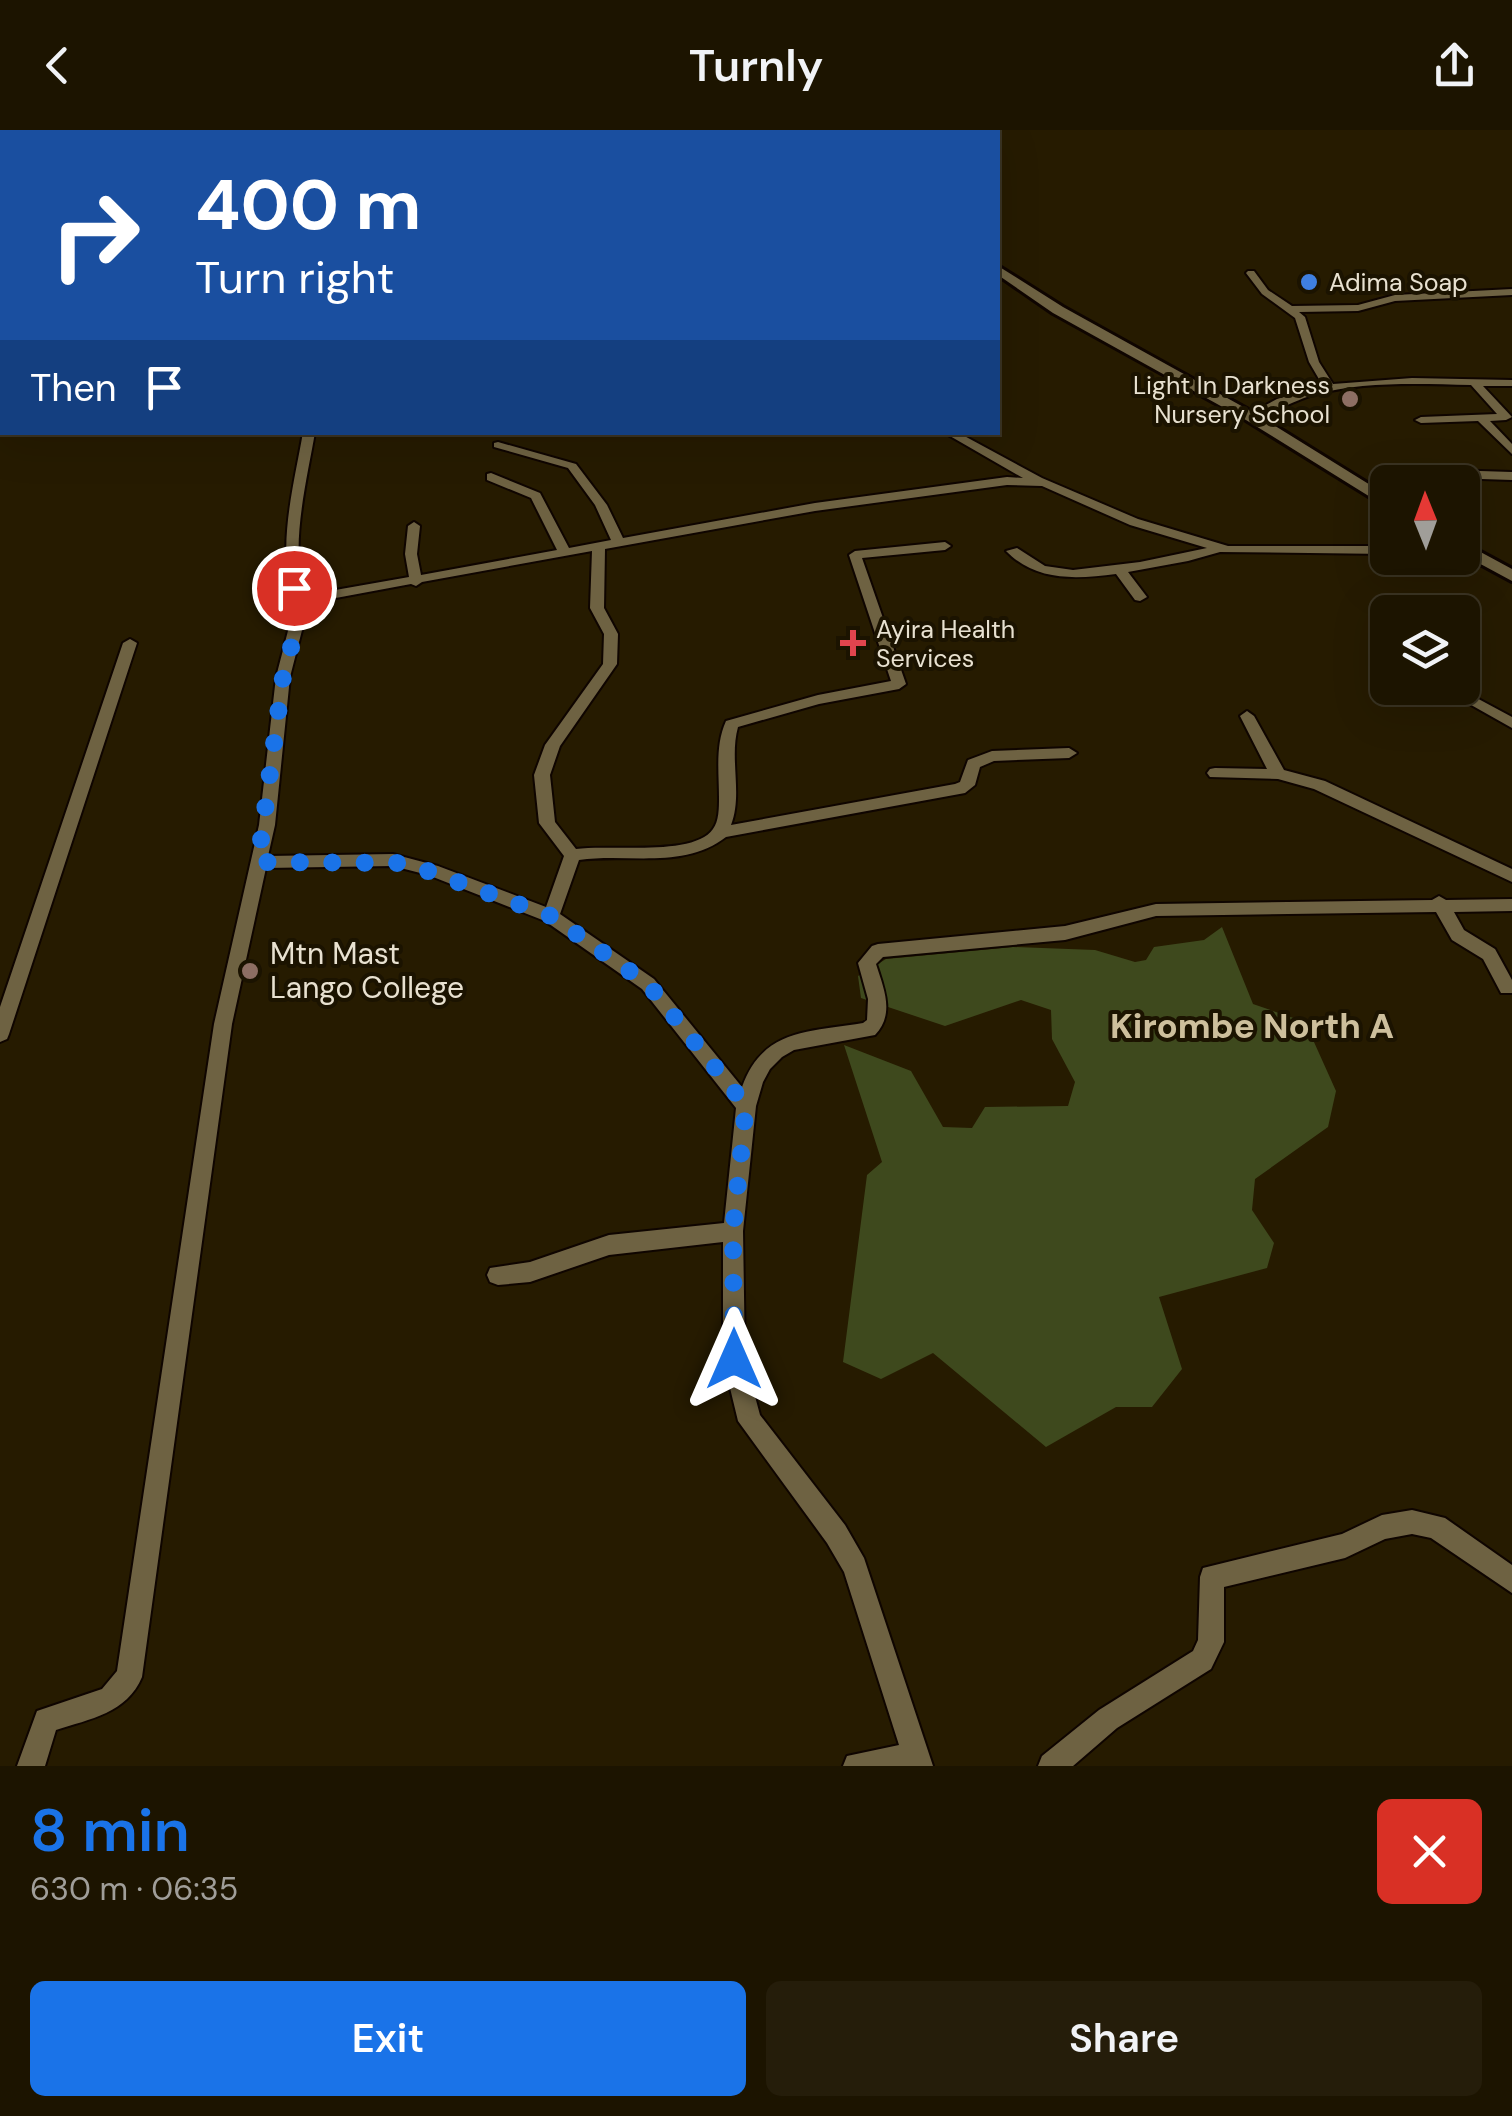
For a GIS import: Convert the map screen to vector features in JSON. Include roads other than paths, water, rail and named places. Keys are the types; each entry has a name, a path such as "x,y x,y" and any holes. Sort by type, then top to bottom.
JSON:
{"street":[{"path":"1000,271 1058,310 1251,417 1370,492"},
{"path":"1251,273 1268,295 1292,309 1303,323 1314,362 1330,389"},
{"path":"1292,309 1358,308 1395,298 1512,292"},
{"path":"1251,417 1285,398 1330,389 1418,380 1512,383"},
{"path":"1421,420 1506,418 1474,382"},
{"path":"1483,420 1512,450"},
{"path":"304,600 294,588 294,548 309,435"},
{"path":"954,435 1038,480 1134,522 1217,548 1268,553 1370,550"},
{"path":"498,445 572,466 601,505 619,543"},
{"path":"1480,475 1512,476"},
{"path":"491,477 531,491 565,553"},
{"path":"304,600 852,501 1038,480"},
{"path":"414,526 416,582"},
{"path":"572,855 547,823 542,775 553,746 610,664 611,634 597,608 599,546"},
{"path":"723,832 731,724 818,700 899,684 855,556 944,546"},
{"path":"1012,551 1026,563 1056,574 1082,575 1196,558 1217,548"},
{"path":"1480,559 1512,576"},
{"path":"1118,567 1140,598"},
{"path":"31,1766 46,1720 110,1698 122,1691 129,1677 224,1024 258,862 283,677 304,600"},
{"path":"0,1034 83,797 130,644"},
{"path":"1479,705 1512,723"},
{"path":"1247,716 1278,774"},
{"path":"572,855 589,850 703,848 723,832 959,789 967,785 973,764 992,756 1068,753"},
{"path":"1215,773 1278,774 1344,794 1512,876"},
{"path":"551,916 572,855"},
{"path":"258,862 406,863 551,916 648,984 746,1106"},
{"path":"1439,902 1458,935 1489,954 1507,988"},
{"path":"858,1766 917,1761 855,1567 836,1534 750,1421 734,1359 733,1231 746,1106 754,1072 773,1050 788,1042 854,1033 875,1025 879,1014 867,963 878,951 1065,933 1156,910 1439,902 1512,904"},
{"path":"498,1275 530,1272 609,1244 733,1231"},
{"path":"1052,1766 1108,1719 1202,1660 1212,1642 1212,1577 1346,1546 1382,1527 1412,1522 1436,1527 1512,1580"}],"place":[{"name":"Adima Soap","path":"1309,282"},
{"name":"Light In Darkness Nursery School","path":"1350,399"},
{"name":"Ayira Health Services","path":"853,643"},
{"name":"Mtn Mast Lango College","path":"250,971"}],"district":[{"name":"Kirombe North A","path":"1252,1026"}]}
